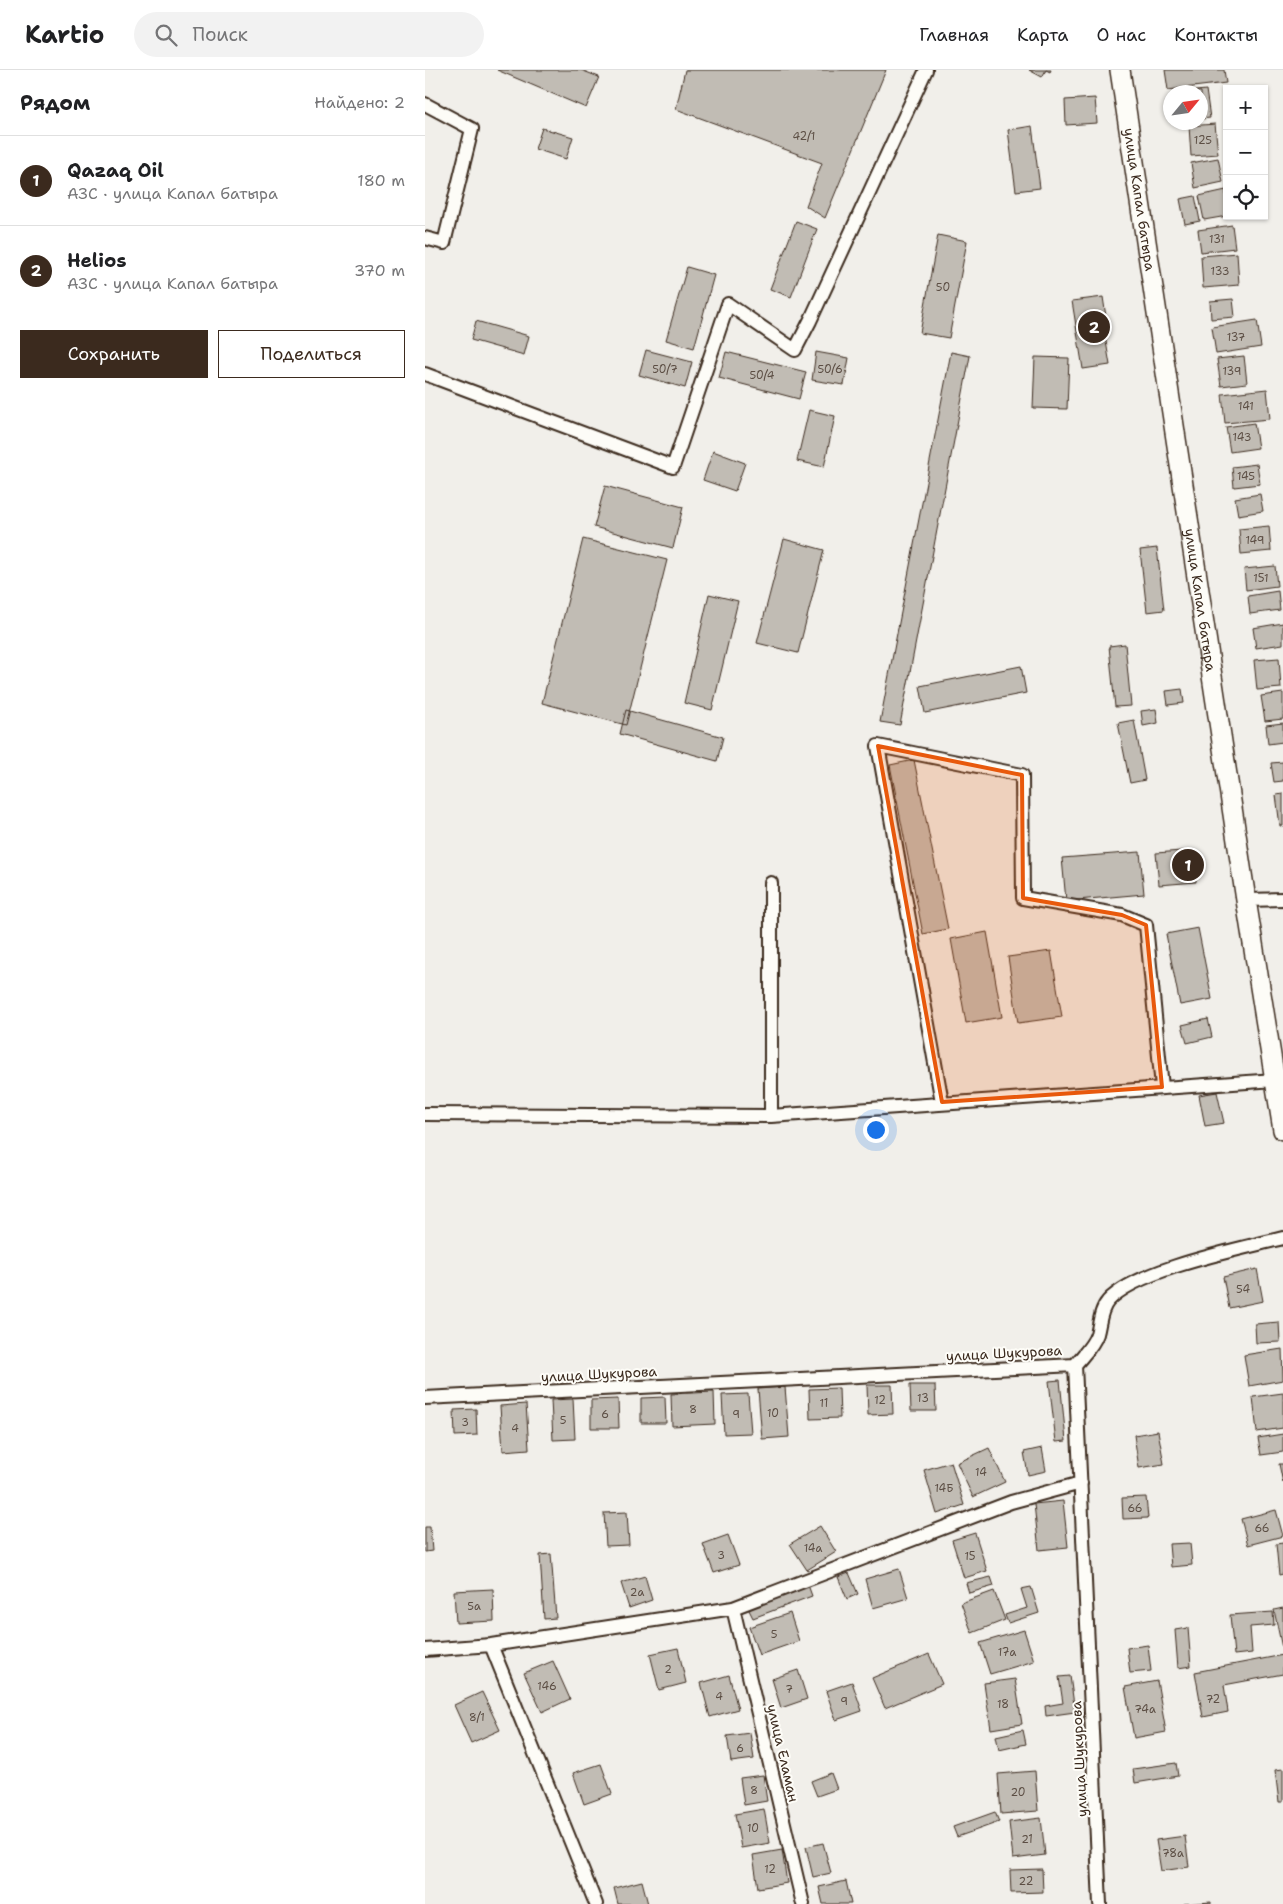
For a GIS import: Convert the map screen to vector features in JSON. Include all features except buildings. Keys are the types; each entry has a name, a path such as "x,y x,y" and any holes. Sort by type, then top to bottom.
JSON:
{"main road":[{"name":"улица Капал батыра","path":"1120,70 1246,900 1283,1130"}],"street":[{"path":"425,374 673,468 728,304 795,350 926,70"},
{"path":"425,104 472,129 444,243 425,238"},
{"path":"943,1102 878,746 1022,775 1023,898 1122,915 1146,925 1162,1087"},
{"path":"771,883 771,1116"},
{"path":"1246,900 1283,898"},
{"path":"425,1114 771,1116 943,1102 1275,1080"},
{"path":"1075,1365 1092,1344 1103,1310 1108,1301 1120,1291 1166,1269 1283,1238"},
{"name":"улица Шукурова","path":"425,1398 1075,1365 1100,1904"},
{"path":"425,1650 491,1645 733,1608 1011,1502 1081,1483"},
{"name":"улица Еламан","path":"733,1608 803,1904"},
{"path":"491,1645 597,1904"}],"highlighted area":[{"path":"878,746 1022,775 1023,898 1122,915 1146,925 1162,1087 942,1102"}],"place":[{"name":"Helios","path":"1094,327"},
{"name":"Qazaq Oil","path":"1188,865"}]}
